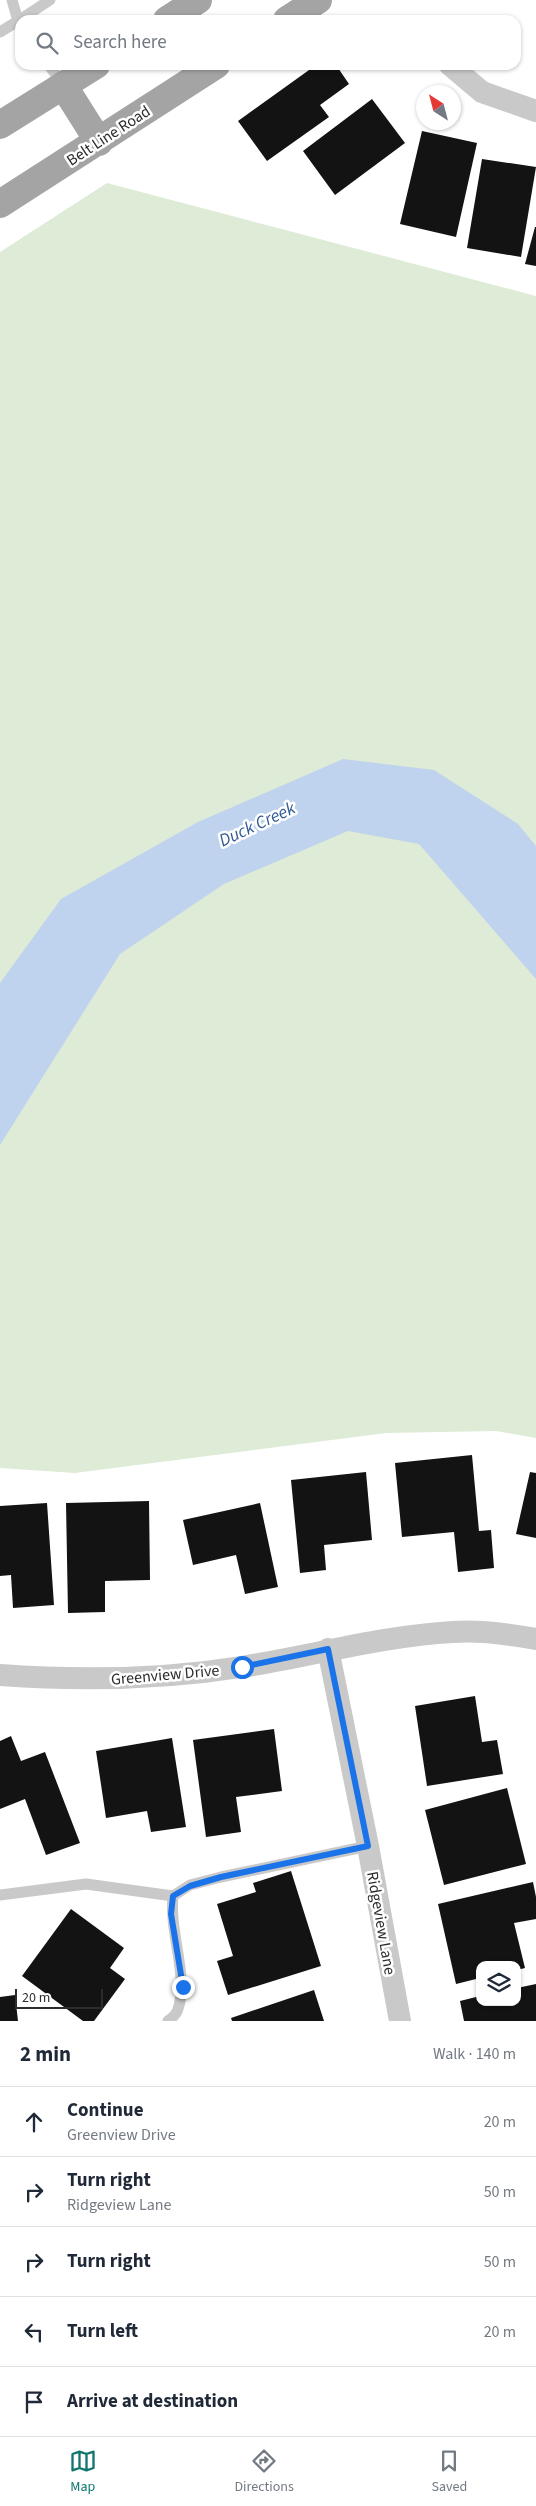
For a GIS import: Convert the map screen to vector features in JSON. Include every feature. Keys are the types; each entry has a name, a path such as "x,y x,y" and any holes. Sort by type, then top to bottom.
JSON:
{"main road":[{"path":"175,15 198,0"},
{"path":"294,15 318,0"},
{"path":"0,125 56,75 76,70"},
{"name":"Belt Line Road","path":"0,204 208,70"},
{"path":"56,75 99,142"}],"street":[{"path":"456,70 482,92 536,111"},
{"name":"Greenview Drive","path":"0,1675 67,1680 154,1678 242,1667 328,1649 455,1632 505,1634 536,1639"},
{"name":"Ridgeview Lane","path":"328,1649 368,1846 400,2021"}],"lane":[{"path":"12,0 17,15"},
{"path":"29,15 50,0"},
{"path":"0,32 15,24"},
{"path":"0,1895 86,1884 173,1896 190,1886 221,1877 368,1846"},
{"path":"168,2021 178,2011 183,1987 171,1914 173,1896"}],"green space":[{"path":"107,183 536,296 536,1438 496,1431 386,1433 75,1473 0,1468 0,252"}],"water":[{"name":"Duck Creek","path":"343,759 434,770 518,824 536,846 536,979 419,844 348,831 224,884 120,954 0,1145 0,983 61,899 198,822"}],"building":[{"path":"309,70 339,70 349,84 320,105 329,117 267,161 238,121"},
{"path":"372,99 405,143 335,195 303,151"},
{"path":"422,131 477,143 456,237 400,224"},
{"path":"482,159 536,167 521,257 467,248"},
{"path":"536,227 536,266 525,264"},
{"path":"472,1455 479,1531 491,1530 494,1568 458,1572 454,1532 402,1537 395,1463"},
{"path":"366,1472 372,1540 324,1545 326,1570 300,1573 291,1480"},
{"path":"530,1472 536,1473 536,1538 516,1534"},
{"path":"149,1501 150,1580 105,1581 105,1612 68,1613 66,1503"},
{"path":"47,1503 54,1605 13,1608 11,1575 0,1576 0,1506"},
{"path":"260,1503 278,1587 245,1594 236,1555 193,1565 183,1520"},
{"path":"475,1696 482,1742 497,1740 503,1774 427,1786 415,1706"},
{"path":"274,1729 282,1791 236,1797 241,1832 206,1837 193,1740"},
{"path":"11,1736 21,1761 45,1752 80,1843 46,1855 25,1799 0,1809 0,1741"},
{"path":"172,1738 186,1827 151,1832 147,1811 106,1818 96,1751"},
{"path":"507,1788 526,1864 444,1885 425,1810"},
{"path":"291,1871 321,1966 228,1995 217,1961 233,1956 217,1904 256,1892 253,1883"},
{"path":"533,1882 536,1897 536,1919 514,1923 525,1968 521,1969 521,1961 476,1961 476,1979 456,1984 438,1904"},
{"path":"71,1909 124,1948 110,1968 125,1979 94,2021 83,2021 22,1976"},
{"path":"536,1984 536,2021 464,2021 460,2001 476,1997 476,2006 521,2006 521,1987"},
{"path":"314,1990 324,2021 232,2021 231,2018"},
{"path":"15,1995 18,2021 0,2021 0,1997"}],"route":[{"path":"183,1987 171,1914 173,1896 190,1886 221,1877 368,1846 328,1649 242,1667"}]}
